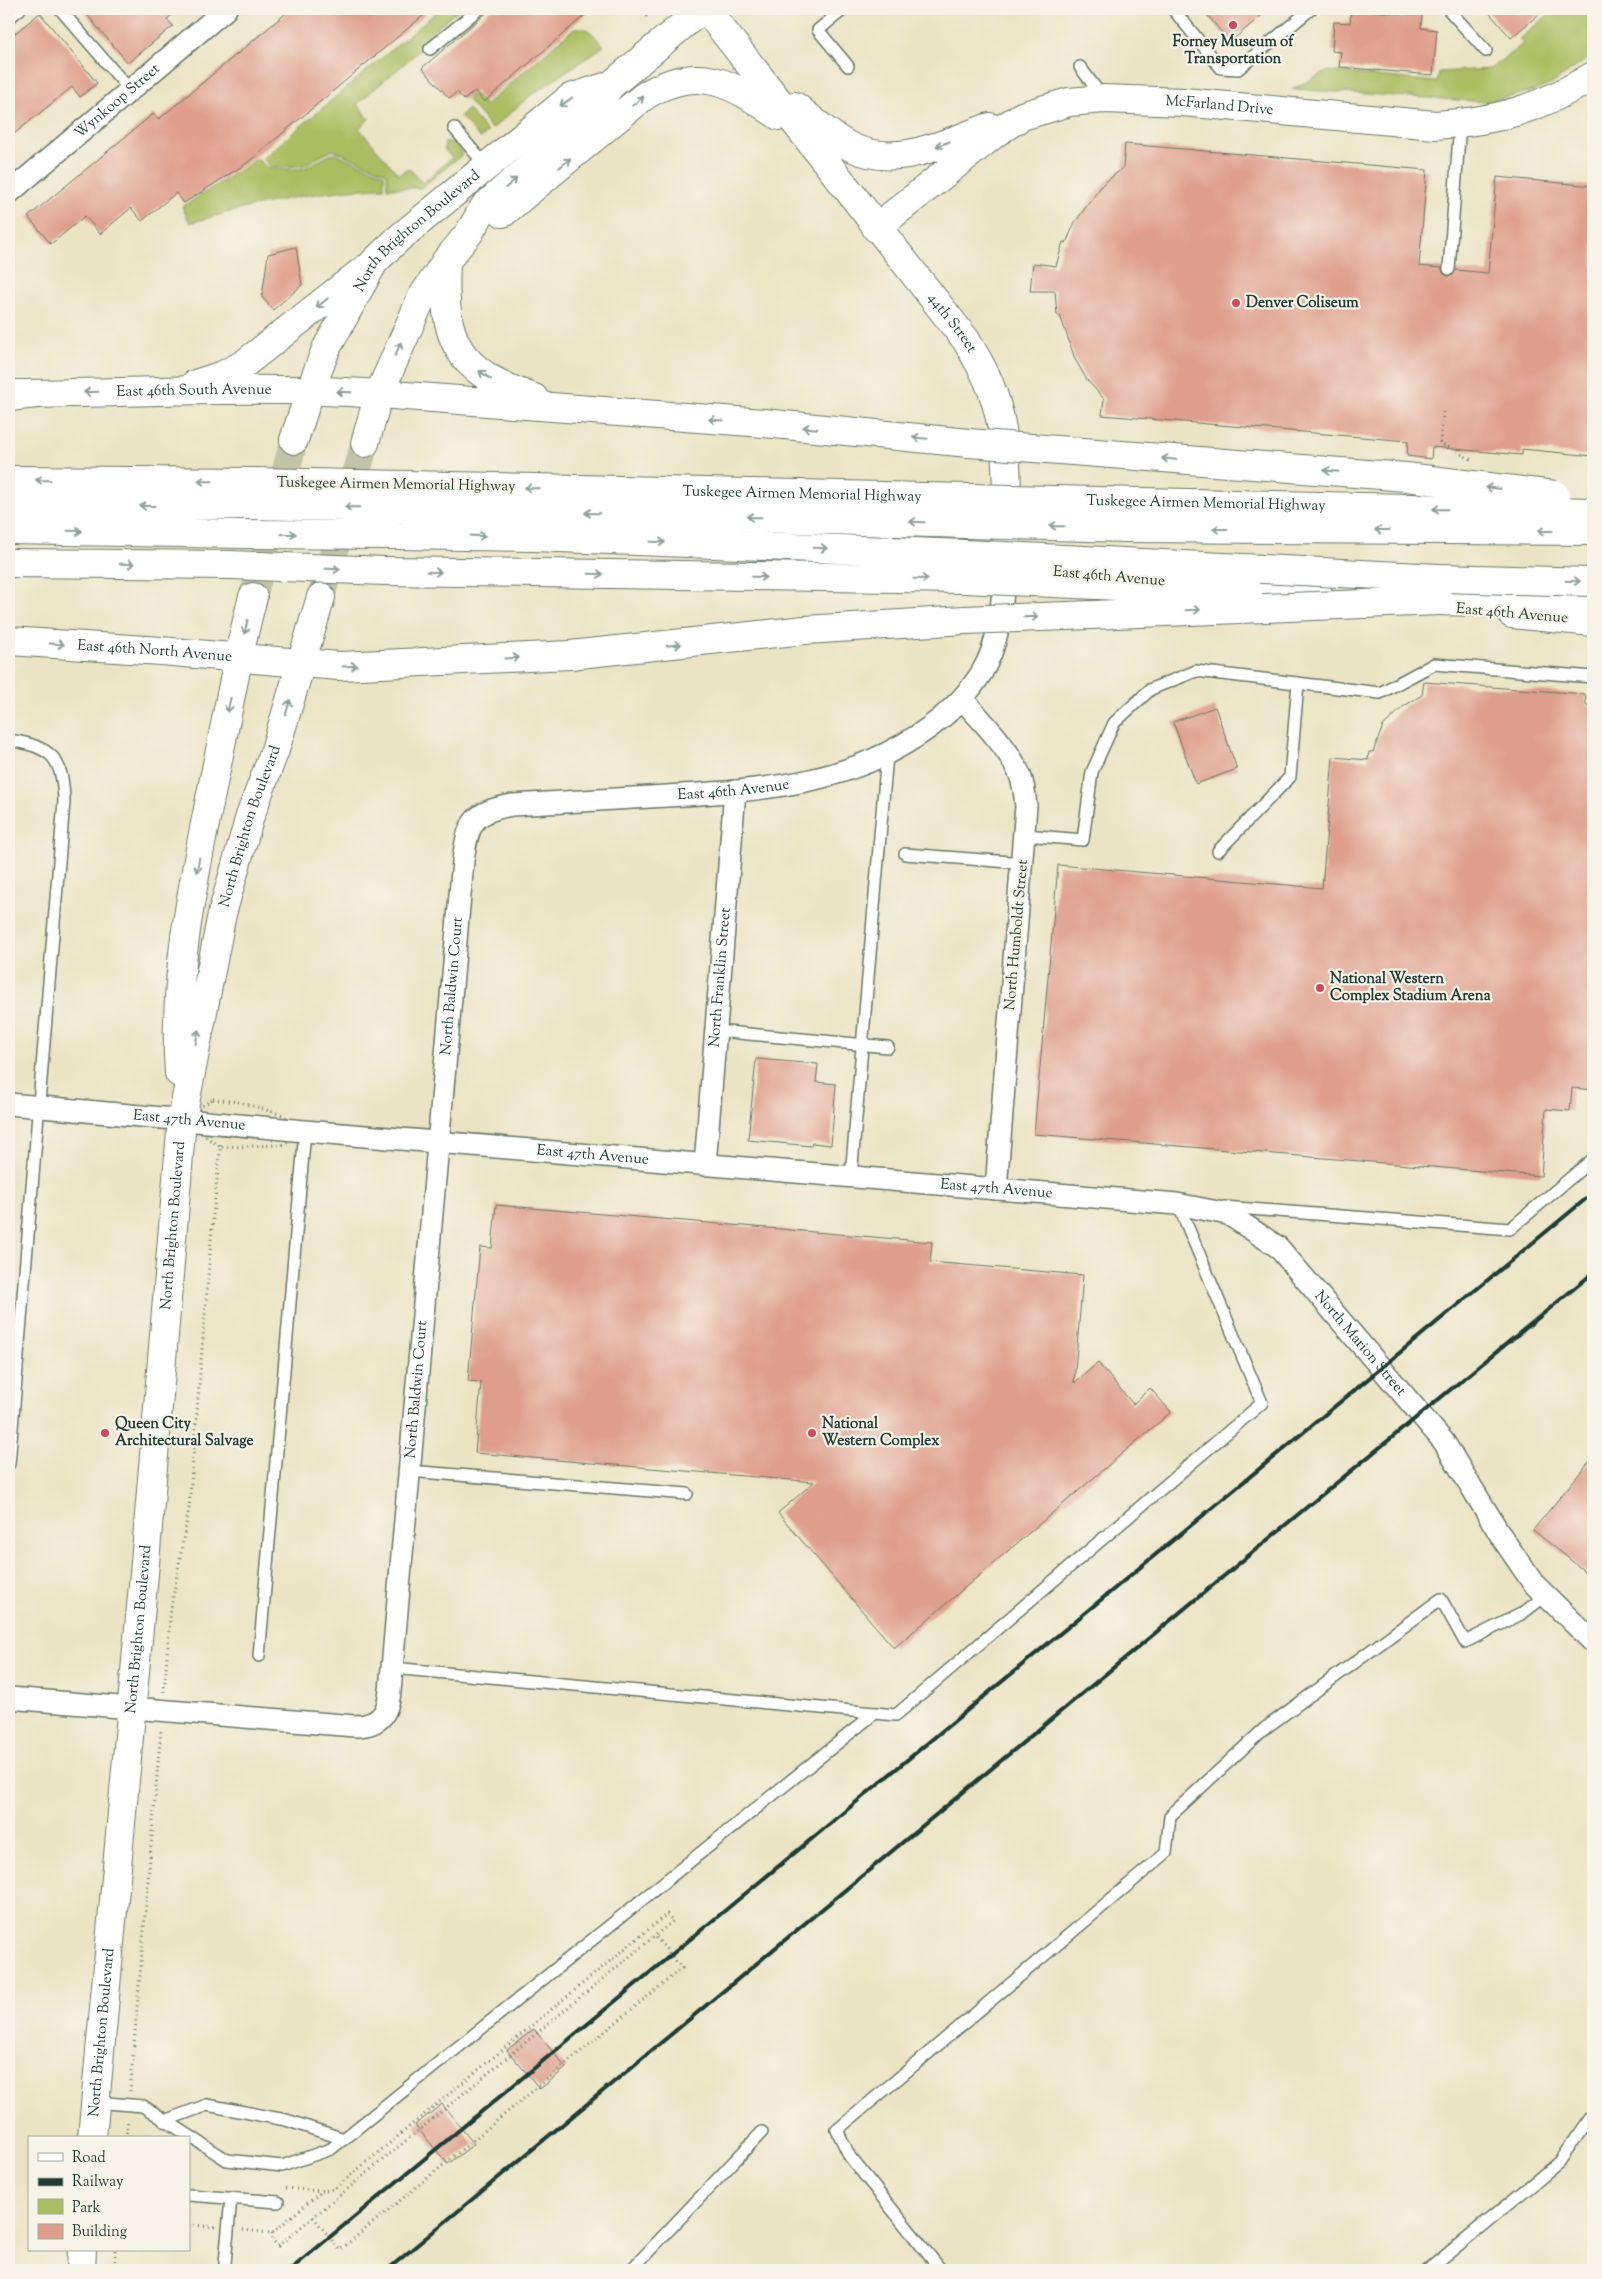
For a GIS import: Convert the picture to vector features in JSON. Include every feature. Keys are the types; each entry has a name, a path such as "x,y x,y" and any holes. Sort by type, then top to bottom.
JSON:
{"main road":[{"name":"44th Street","path":"704,9 966,340 982,368 992,389 997,408 1005,461 1006,556"},
{"name":"North Brighton Boulevard","path":"365,443 379,394 422,297 446,261 469,233 485,206 588,116 611,86 704,9"},
{"path":"757,75 828,132 850,147 869,154 893,158 914,154 1022,116"},
{"name":"McFarland Drive","path":"876,228 976,147 1022,116 1069,102 1104,99 1192,103 1435,125 1460,124 1506,116 1528,109 1550,101 1593,76"},
{"path":"469,233 511,208 643,97 669,82 701,79 727,84 754,98 801,131"},
{"name":"North Brighton Boulevard","path":"294,440 326,349 374,262 398,239 570,98 611,86"},
{"path":"446,261 445,289 448,323 455,342 468,362 481,373 508,389 561,408"},
{"path":"175,390 223,375 244,364 374,262"},
{"name":"East 46th South Avenue","path":"9,396 175,390 310,391 379,394 1406,477 1593,500"},
{"name":"Tuskegee Airmen Memorial Highway","path":"9,480 251,494 404,496 966,511 1593,512"},
{"path":"9,507 251,494"},
{"path":"966,511 1127,528 1593,531"},
{"path":"9,530 534,537 1439,600 1593,604"},
{"name":"East 46th Avenue","path":"1006,556 1045,549 1593,604"},
{"name":"East 46th Avenue","path":"1006,556 1044,572 1593,622"},
{"path":"9,563 232,565 385,571 965,566 1593,582"},
{"name":"North Brighton Boulevard","path":"182,1119 178,1042 187,931 206,821 253,596"},
{"name":"North Brighton Boulevard","path":"92,2136 182,1119 222,914 250,816 275,750 321,597"},
{"name":"East 46th North Avenue","path":"9,641 340,666 570,655 814,629 964,620 1439,600"},
{"path":"80,2270 82,2252"}],"street":[{"name":"Wynkoop Street","path":"9,193 226,9"},
{"name":"44th Street","path":"962,700 982,671 994,645 1000,618 1006,556"},
{"name":"East 46th Avenue","path":"483,812 512,806 735,791 785,786 817,780 842,773 887,754 919,734 962,700"},
{"name":"North Humboldt Street","path":"962,700 986,726 1020,776 1026,806 996,1189"},
{"name":"North Franklin Street","path":"705,1165 735,791"},
{"name":"North Baldwin Court","path":"9,1698 365,1726 375,1723 382,1717 387,1708 466,835 476,817 483,812"},
{"name":"East 47th Avenue","path":"9,1104 305,1131 1178,1204"},
{"name":"North Marion Street","path":"1178,1204 1228,1214 1278,1247 1444,1442 1501,1536 1533,1583 1593,1642"}],"lane":[{"path":"9,18 20,9"},
{"path":"60,9 130,90"},
{"path":"430,49 480,9"},
{"path":"844,9 818,30 848,66"},
{"path":"1173,9 1221,68 1238,69 1311,9"},
{"path":"1448,9 1486,51"},
{"path":"1080,67 1104,99"},
{"path":"1450,269 1460,124"},
{"path":"454,128 487,167"},
{"path":"1025,835 1084,840 1092,772 1114,723 1151,689 1196,671 1380,693 1434,664 1593,677"},
{"path":"1218,851 1290,778 1298,683"},
{"path":"9,740 40,747 53,755 59,765 63,781 64,802 9,1464"},
{"path":"851,1177 887,754"},
{"path":"905,854 1023,863"},
{"path":"716,1031 888,1047"},
{"path":"259,1656 305,1131"},
{"path":"392,1668 896,1715 1262,1403 1178,1204 1510,1228 1593,1159"},
{"path":"409,1471 687,1494"},
{"path":"941,2270 850,2157 837,2130 1166,1853 1170,1816 1264,1728 1440,1599 1464,1642 1522,1614 1545,1596"},
{"path":"190,2137 227,2160 282,2166 331,2149 875,1713"},
{"path":"94,2102 143,2106 188,2136"},
{"path":"164,2121 207,2106 286,2120 344,2139"},
{"path":"1428,2270 1559,2162 1593,2113"},
{"path":"631,2270 762,2132"},
{"path":"190,2195 278,2202"},
{"path":"225,2263 231,2198"}],"path":[{"path":"646,16 658,9"},
{"path":"224,1099 239,1102"},
{"path":"164,1692 172,1608 189,1508 220,1147 235,1147"},
{"path":"132,2070 161,1731"},
{"path":"667,1914 673,1921 655,1936 278,2246 272,2239 272,2233 322,2191 334,2188 667,1914"},
{"path":"313,2217 340,2250 452,2158 682,1968 655,1936"},
{"path":"585,1981 591,1988"},
{"path":"366,2162 371,2169"},
{"path":"115,2252 116,2270"}],"green space":[{"path":"440,9 459,9 422,40 426,45 357,104 369,119 359,128 399,175 406,169 411,170 422,183 452,158 444,149 445,142 454,142 463,154 421,188 387,188 387,173 333,150 302,166 270,167 263,158"},
{"path":"1555,9 1593,9 1593,55 1552,84 1534,91 1485,102 1292,89 1328,71 1437,82 1439,72 1490,69 1523,44 1519,39"},
{"path":"574,28 588,30 604,46 530,96 492,129 467,99 474,93 485,105"},
{"path":"468,109 488,132 480,138 460,116"},
{"path":"334,153 384,174 384,188 358,189 286,199 190,223 182,207 257,159 269,169 302,169"}],"building":[{"path":"82,9 179,9 167,19 173,26 128,63"},
{"path":"291,9 431,9 247,163 184,203 176,193 142,221 131,208 100,234 85,216 51,244 28,217 153,114 159,119"},
{"path":"491,9 592,9 484,102 475,91 464,100 457,92 449,98 422,68"},
{"name":"Forney Museum of Transportation","path":"1202,9 1269,9 1230,42"},
{"path":"1351,9 1422,15 1421,28 1437,30 1433,75 1339,67 1341,52 1332,51 1334,22 1350,23"},
{"path":"1486,9 1545,9 1511,38"},
{"path":"40,13 97,83 80,97 72,87 9,138 9,38"},
{"name":"Denver Coliseum","path":"1125,144 1427,170 1419,266 1442,268 1443,273 1448,276 1453,275 1456,270 1488,273 1497,177 1593,186 1593,456 1522,449 1522,455 1432,447 1431,459 1407,456 1408,441 1102,415 1104,399 1087,380 1075,359 1060,315 1057,315 1055,291 1030,291 1033,263 1056,266 1063,242 1066,243 1075,222 1103,184 1123,168"},
{"path":"296,247 302,285 273,310 262,297 268,254"},
{"name":"National Western Complex Stadium Arena","path":"1424,682 1585,694 1586,704 1593,710 1593,1090 1572,1088 1570,1111 1546,1109 1541,1176 1034,1134 1058,865 1322,888 1333,757 1368,760 1369,752 1373,752 1383,726 1404,706 1422,695"},
{"path":"1215,707 1237,769 1196,784 1173,722"},
{"path":"756,1059 818,1064 816,1082 836,1084 831,1145 812,1143 811,1146 748,1140"},
{"name":"National Western Complex","path":"496,1205 932,1242 930,1262 1083,1275 1074,1383 1098,1363 1133,1404 1150,1388 1171,1412 894,1648 778,1513 814,1482 475,1453 481,1382 468,1381 480,1247 492,1248"},
{"path":"1593,1457 1593,1578 1533,1530"},
{"path":"534,2029 566,2068 540,2089 507,2050"},
{"path":"442,2104 474,2144 448,2164 415,2125"}],"tunnel":[{"path":"253,597 294,440"},
{"path":"321,597 365,443"}],"railway":[{"path":"290,2270 1593,1193"},
{"path":"387,2270 1307,1507 1593,1273"}],"place":[{"name":"Forney Museum of Transportation","path":"1233,25"},
{"name":"Denver Coliseum","path":"1236,303"},
{"name":"National Western Complex Stadium Arena","path":"1320,988"},
{"name":"Queen City Architectural Salvage","path":"105,1433"},
{"name":"National Western Complex","path":"812,1433"}]}
